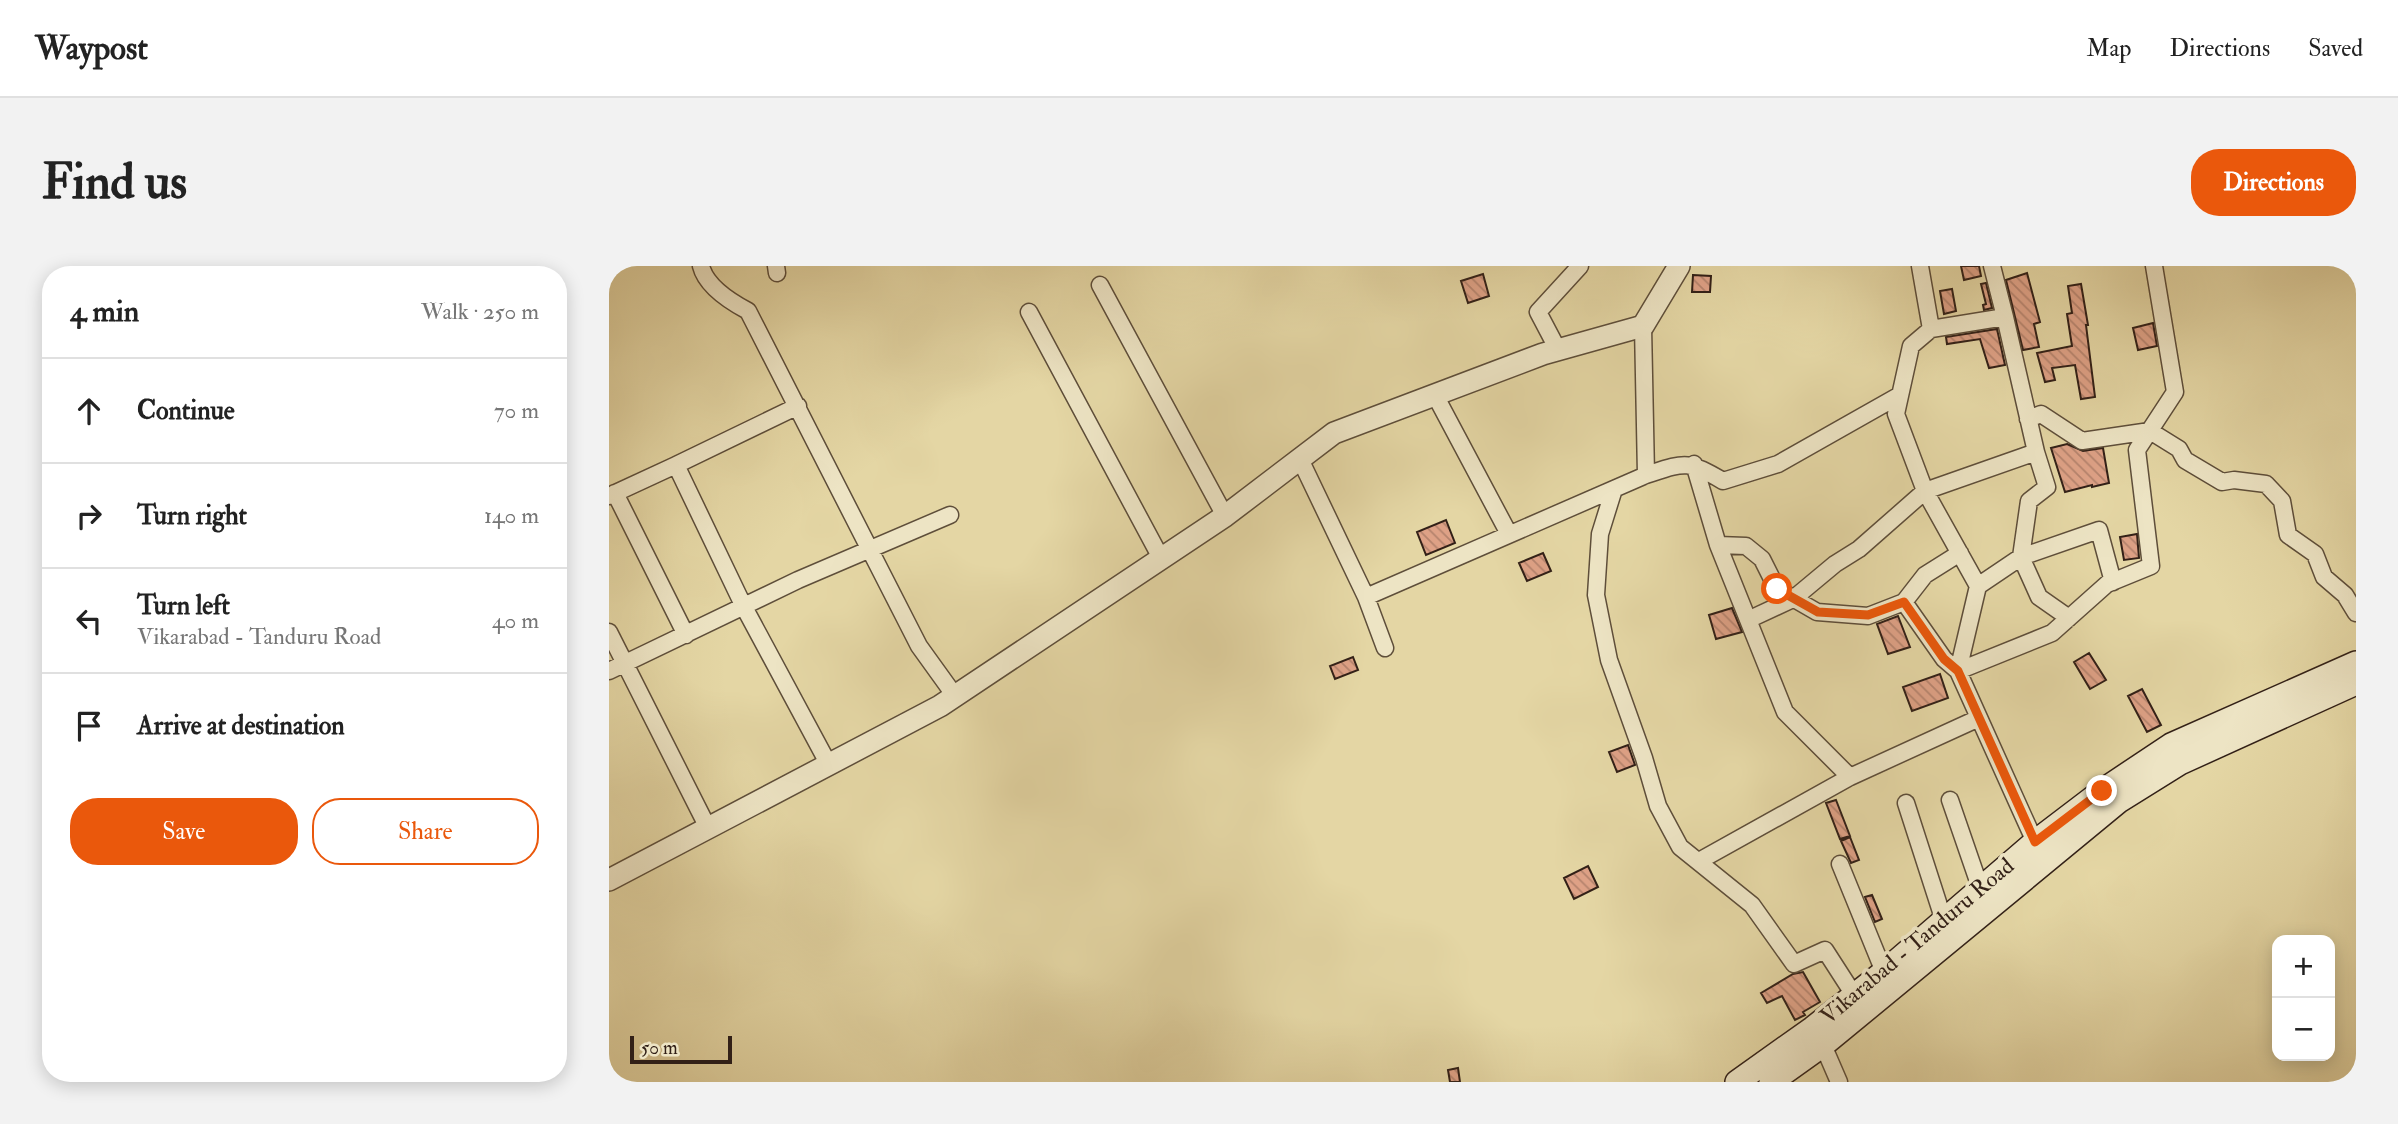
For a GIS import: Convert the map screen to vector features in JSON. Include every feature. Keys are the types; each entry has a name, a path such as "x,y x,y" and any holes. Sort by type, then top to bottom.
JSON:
{"main road":[{"name":"Vikarabad - Tanduru Road","path":"1737,1082 1813,1028 1981,890 2009,879 2035,842 2102,791 2171,745 2352,675"},
{"name":"Vikarabad - Tanduru Road","path":"1771,1082 1823,1045 2009,879 2119,801 2180,763 2352,675"}],"street":[{"path":"701,266 702,273 729,300 748,311 919,646 955,696"},
{"path":"1558,350 1538,312 1580,266"},
{"path":"1646,475 1643,326 1679,266"},
{"path":"1920,266 1931,329"},
{"path":"1991,266 2036,453 2047,487 2029,500 2021,557 2039,597 2069,618"},
{"path":"1958,671 2052,633 2113,582 2151,566 2137,450 2175,392 2154,266"},
{"path":"1100,285 1225,516"},
{"path":"1029,312 1162,560"},
{"path":"1958,671 1978,586 1925,491 1896,414 1911,346 1931,329 2005,317"},
{"path":"609,880 955,696 1162,560 1334,433 1558,350 1643,326"},
{"path":"1435,395 1509,534"},
{"path":"1366,597 1646,475 1673,466 1694,464 1723,481 1778,464 1900,395"},
{"path":"686,635 612,494 798,406"},
{"path":"2028,419 2041,414 2082,441 2150,431 2179,449 2185,460 2222,482 2234,480 2266,484 2282,501 2288,535 2315,554 2324,576 2345,595 2356,613"},
{"path":"1749,619 1793,599 1835,564 1859,549 1925,491 2036,453"},
{"path":"1300,459 1366,597 1385,649"},
{"path":"1694,464 1718,545 1785,712 1850,777"},
{"path":"676,465 744,607 829,765"},
{"path":"1614,489 1600,534 1596,595 1609,660 1658,806 1679,847 1752,905 1794,964 1825,950 1854,995"},
{"path":"617,668 799,580 950,515"},
{"path":"1978,586 2021,557 2099,530 2113,582"},
{"path":"1718,545 1746,546 1762,559 1777,589 1818,612 1868,615 1904,602 1925,575 1960,553"},
{"path":"1904,602 1944,659 1958,671 2035,842"},
{"path":"609,632 617,668 708,828"},
{"path":"1699,861 1850,777 1979,718"},
{"path":"1950,800 1981,890"},
{"path":"1906,803 1944,921"},
{"path":"1840,864 1884,972"},
{"path":"1823,1045 1839,1082"}],"building":[{"path":"1961,266 1979,266 1981,276 1964,280"},
{"path":"2027,273 2040,322 2034,324 2039,347 2023,350 2006,280"},
{"path":"1483,274 1489,296 1468,303 1461,281"},
{"path":"1693,275 1711,276 1710,292 1692,292"},
{"path":"1986,283 1992,308 1984,310 1983,305 1986,304 1981,284"},
{"path":"2081,284 2095,397 2081,399 2075,365 2052,368 2055,380 2045,382 2037,353 2072,346 2067,314 2072,313 2068,286"},
{"path":"1952,289 1956,311 1944,314 1940,291"},
{"path":"2153,323 2157,346 2138,350 2133,328"},
{"path":"1997,329 2005,365 1989,368 1980,339 1947,344 1946,337"},
{"path":"2067,444 2083,451 2103,448 2109,483 2065,492 2051,448"},
{"path":"1446,520 1455,543 1426,555 1417,532"},
{"path":"2137,534 2139,558 2124,560 2120,537"},
{"path":"1543,553 1551,571 1527,581 1519,563"},
{"path":"1732,608 1742,632 1716,639 1709,615"},
{"path":"1898,616 1910,647 1888,654 1877,624"},
{"path":"2089,653 2106,680 2090,689 2074,662"},
{"path":"1353,657 1358,670 1335,679 1330,666"},
{"path":"1940,674 1948,698 1912,711 1903,687"},
{"path":"2142,689 2161,725 2147,732 2128,696"},
{"path":"1628,745 1635,765 1617,772 1609,752"},
{"path":"1836,800 1850,836 1840,839 1826,803"},
{"path":"1850,837 1859,860 1851,863 1841,841"},
{"path":"1588,866 1598,887 1574,899 1564,878"},
{"path":"1872,895 1882,919 1875,922 1865,897"},
{"path":"1803,972 1820,1002 1795,1020 1782,996 1767,1003 1761,993 1793,974"},
{"path":"1458,1068 1460,1082 1450,1082 1448,1070"}],"route":[{"path":"1777,589 1818,612 1868,615 1904,602 1944,659 1958,671 2035,842 2102,791"}]}
